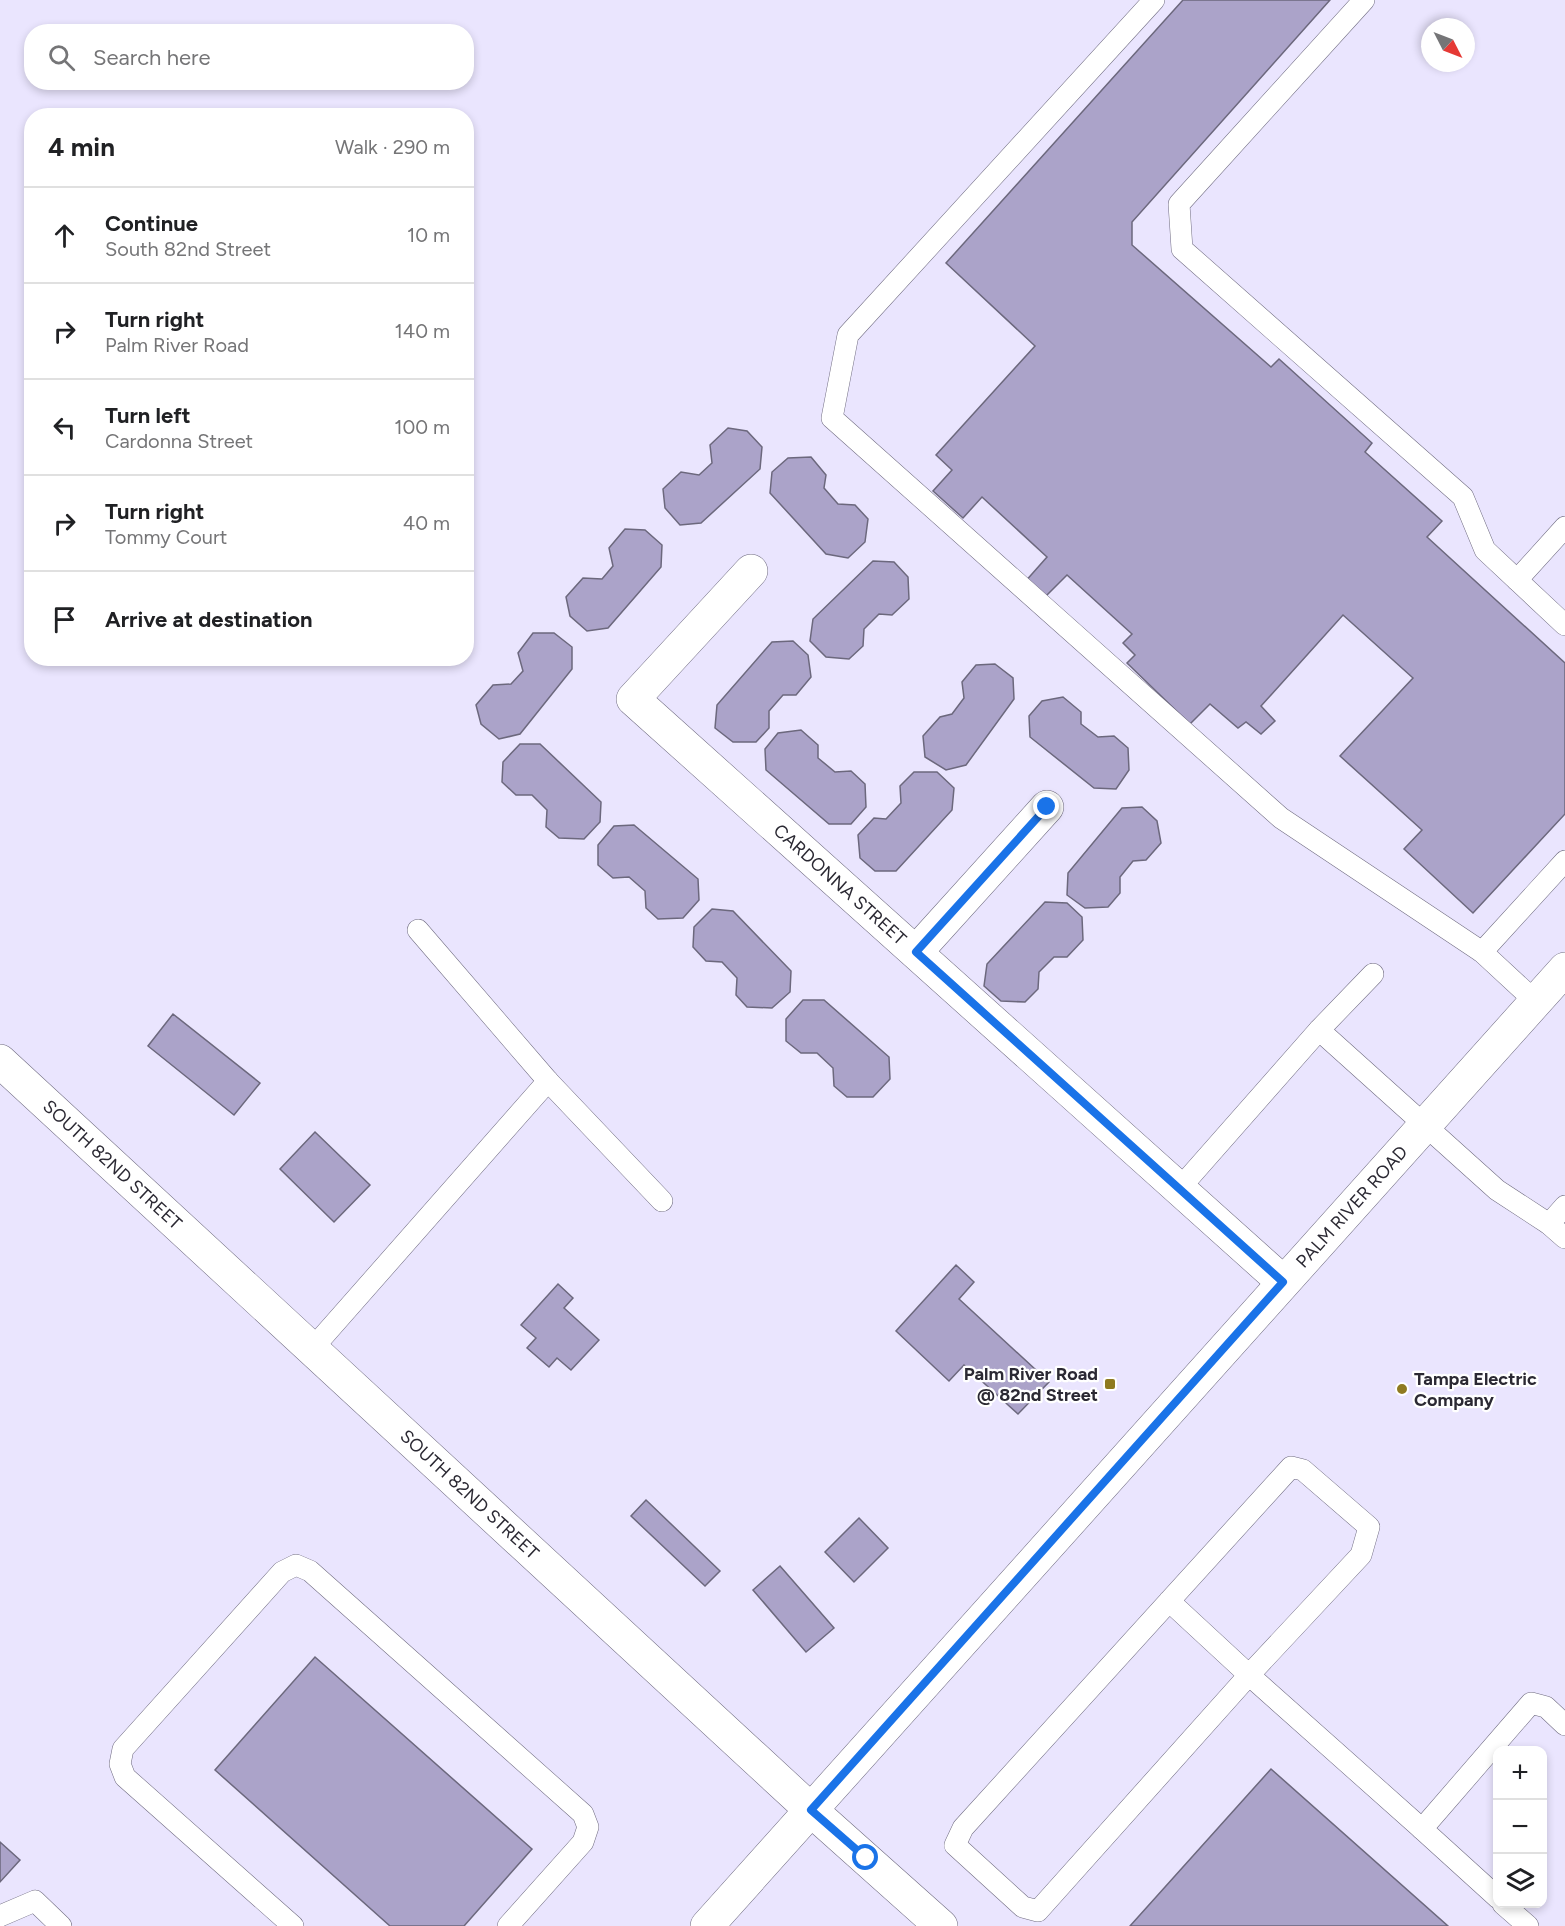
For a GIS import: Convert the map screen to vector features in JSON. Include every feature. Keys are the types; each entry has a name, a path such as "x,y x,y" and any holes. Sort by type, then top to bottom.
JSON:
{"street":[{"name":"CARDONNA STREET","path":"751,571 633,699 1283,1282"},
{"path":"916,952 1047,807"},
{"name":"PALM RIVER ROAD","path":"707,1926 1565,969"},
{"name":"SOUTH 82ND STREET","path":"0,1061 811,1810 941,1926"}],"lane":[{"path":"1154,0 848,335 832,418 1281,818 1482,952 1536,1002"},
{"path":"1364,0 1179,204 1182,249 1463,497 1485,550 1565,625"},
{"path":"1517,580 1565,527"},
{"path":"1482,952 1565,861"},
{"path":"418,930 548,1081 662,1201"},
{"path":"1179,1189 1318,1030 1373,974"},
{"path":"1318,1030 1497,1190 1549,1224 1565,1238"},
{"path":"312,1349 548,1081"},
{"path":"1549,1224 1565,1206"},
{"path":"1291,1467 1303,1470 1369,1527 1360,1556 1249,1675 1038,1911 1023,1907 955,1845 963,1828 1291,1467"},
{"path":"293,1926 125,1777 120,1764 123,1749 282,1572 296,1564 310,1571 583,1814 588,1827 583,1842 508,1926"},
{"path":"1169,1601 1493,1894"},
{"path":"1422,1829 1531,1703 1546,1707 1565,1725"},
{"path":"0,1916 35,1901 61,1926"},
{"path":"1508,1908 1528,1926"}],"building":[{"path":"1183,0 1330,0 1132,222 1132,245 1271,367 1279,359 1372,443 1365,452 1442,521 1427,537 1565,663 1565,814 1473,913 1404,849 1422,830 1340,756 1413,678 1343,615 1261,706 1275,721 1261,734 1246,722 1238,728 1210,704 1190,724 1127,663 1135,655 1123,643 1132,634 1067,575 1042,600 1024,583 1047,557 982,497 963,518 933,491 952,470 936,455 1035,346 946,263"},
{"path":"728,428 747,431 762,447 760,469 701,523 680,525 665,508 663,489 681,472 699,475 712,463 710,445"},
{"path":"811,457 826,475 824,488 838,504 855,505 868,519 865,542 848,558 826,554 770,493 772,472 788,458"},
{"path":"625,529 645,530 662,545 661,567 608,628 587,631 570,616 566,597 583,578 602,579 613,566 609,548"},
{"path":"873,561 894,562 908,577 909,599 892,615 879,614 864,629 863,646 849,659 826,657 810,641 813,619"},
{"path":"533,633 554,633 572,647 572,669 520,734 499,739 481,724 476,705 493,685 511,684 523,671 518,653"},
{"path":"793,641 808,655 811,677 796,695 783,695 769,711 769,728 756,742 733,742 715,728 717,705 772,642"},
{"path":"995,664 1013,678 1014,699 966,765 946,770 925,757 923,736 940,717 952,714 964,698 962,682 976,665"},
{"path":"1063,697 1081,712 1081,724 1098,737 1114,736 1128,748 1129,770 1116,789 1094,788 1030,737 1029,716 1042,701"},
{"path":"801,730 818,745 818,758 835,772 851,771 865,784 866,807 851,824 829,824 766,770 765,749 778,733"},
{"path":"520,744 540,744 601,802 600,822 584,839 559,838 546,827 547,810 532,795 516,795 502,782 503,762"},
{"path":"914,772 937,772 954,788 952,810 896,871 875,871 860,858 858,835 874,818 886,819 901,803 900,786"},
{"path":"1142,807 1157,821 1161,843 1146,860 1133,861 1120,877 1120,893 1108,907 1085,908 1067,895 1068,873 1122,808"},
{"path":"634,825 698,879 699,900 683,918 658,919 646,908 645,891 629,877 613,878 598,865 598,845 614,826"},
{"path":"1045,902 1067,903 1082,917 1083,940 1067,957 1054,957 1039,972 1038,989 1025,1002 1001,1001 984,986 987,964"},
{"path":"712,909 733,911 791,971 790,992 772,1008 747,1007 736,995 737,978 722,962 706,961 693,947 694,927"},
{"path":"803,1000 824,1000 889,1057 890,1079 873,1097 847,1097 834,1086 833,1068 817,1053 801,1053 786,1041 786,1019"},
{"path":"173,1014 260,1083 234,1115 148,1046"},
{"path":"315,1132 370,1185 334,1222 280,1169"},
{"path":"956,1265 974,1282 959,1299 1049,1382 1018,1414 964,1365 949,1381 896,1331"},
{"path":"558,1284 573,1298 564,1308 599,1340 571,1370 557,1358 549,1367 527,1348 536,1338 521,1325"},
{"path":"646,1500 720,1571 705,1586 631,1516"},
{"path":"859,1518 888,1548 854,1582 825,1552"},
{"path":"780,1566 834,1628 806,1652 753,1590"},
{"path":"315,1657 532,1849 464,1926 390,1926 215,1770"},
{"path":"1271,1769 1448,1926 1130,1926"},
{"path":"0,1842 20,1860 0,1882"}],"place":[{"name":"Palm River Road @ 82nd Street","path":"1110,1384"},
{"name":"Tampa Electric Company","path":"1402,1389"}],"route":[{"path":"866,1858 811,1810 1283,1282 916,952 1047,807"}]}
